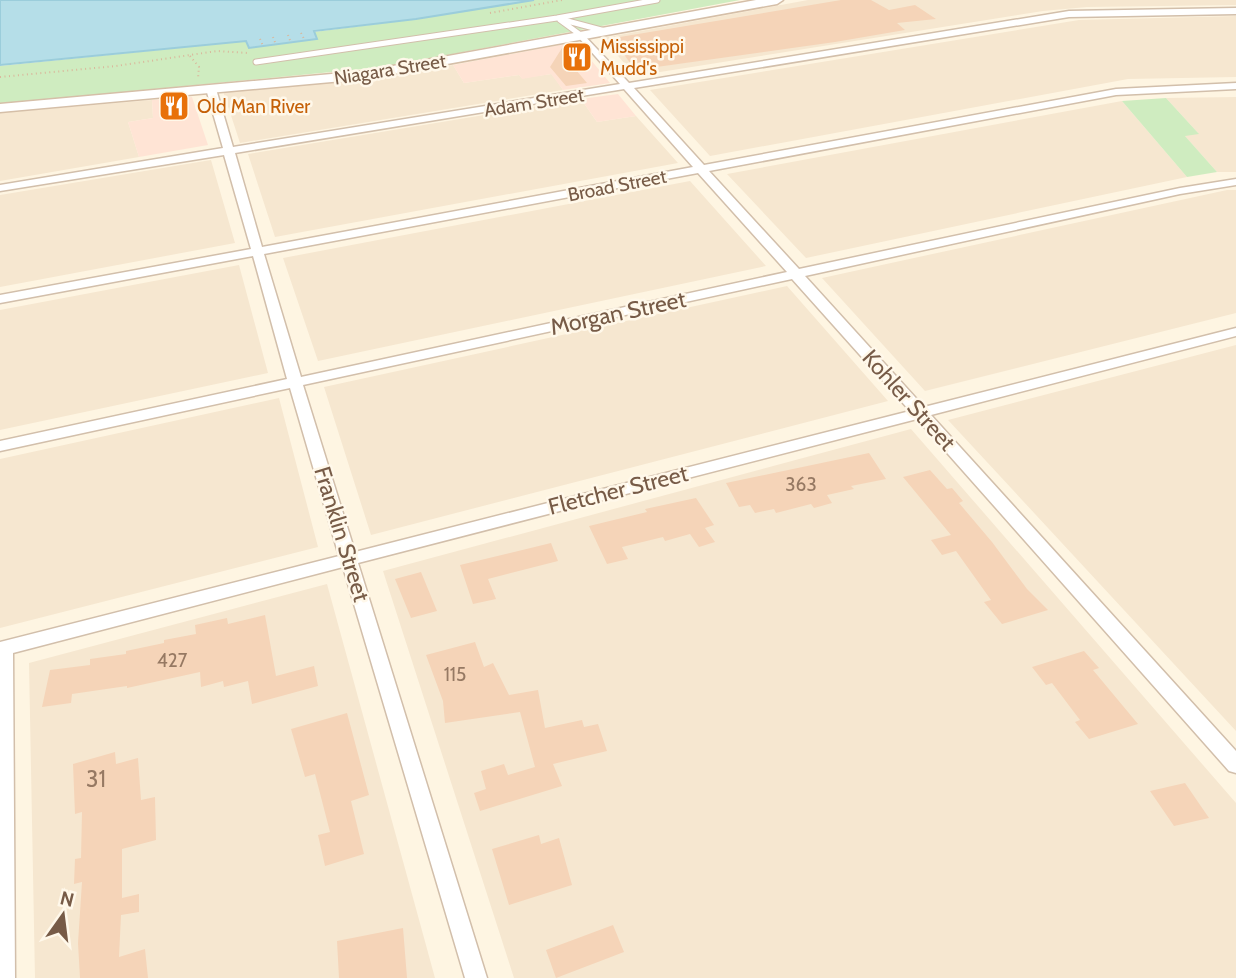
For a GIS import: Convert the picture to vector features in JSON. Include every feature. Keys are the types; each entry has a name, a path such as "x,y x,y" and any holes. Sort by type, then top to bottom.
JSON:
{"main road":[{"name":"Niagara Street","path":"0,108 375,73 776,0"}],"street":[{"name":"Adam Street","path":"0,188 1069,14 1236,11"},
{"name":"Kohler Street","path":"582,36 1236,765"},
{"name":"Broad Street","path":"0,299 1116,92 1236,86"},
{"name":"Franklin Street","path":"204,87 228,151 295,382 476,978"},
{"name":"Morgan Street","path":"0,446 1236,181"},
{"name":"Fletcher Street","path":"2,649 1236,332"},
{"path":"2,649 4,978"}],"lane":[{"path":"256,62 557,18 657,0"},
{"path":"557,18 605,31"},
{"path":"557,18 582,36"}],"path":[{"path":"301,33 305,41"},
{"path":"288,35 291,43"},
{"path":"273,37 276,44"},
{"path":"260,39 263,46"},
{"path":"190,56 199,67 204,87"}],"shaded area":[{"path":"808,0 1236,0 1236,5 1087,7 1043,11 635,76 603,38"},
{"path":"1236,16 1236,77 1128,79 710,156 650,90 1079,20"},
{"path":"576,42 610,83 563,90 551,74 522,79 519,75 464,83 453,65"},
{"path":"453,65 464,83 519,75 522,78 552,74 563,90 240,143 223,91 389,77"},
{"path":"618,94 636,116 597,122 581,99"},
{"path":"192,97 208,145 139,157 128,122 153,118 152,100"},
{"path":"1236,97 1236,172 1217,172 1184,135 1198,133 1166,98"},
{"path":"581,99 597,122 636,116 678,163 275,237 248,154"},
{"path":"152,100 153,118 128,122 139,157 0,181 0,113"},
{"path":"1122,101 1187,177 806,258 727,174"},
{"path":"211,160 235,243 0,287 0,195"},
{"path":"690,181 766,266 318,361 283,258"},
{"path":"1236,190 1236,313 925,391 822,278"},
{"path":"239,265 268,373 0,430 0,310"},
{"path":"787,286 888,401 371,535 324,387"},
{"path":"1236,345 1236,731 948,420"},
{"path":"279,398 318,547 0,628 0,459"},
{"path":"911,429 1236,803 1236,978 514,978 383,571"},
{"path":"327,584 435,978 35,978 29,663"}],"green space":[{"path":"534,0 740,0 383,67 0,104 0,66 246,41 249,48 317,39 314,32"},
{"path":"1166,98 1199,134 1185,136 1217,172 1187,177 1122,101"}],"water":[{"path":"0,0 534,0 416,19 314,31 317,39 249,48 246,41 0,65"}],"building":[{"path":"841,0 871,0 889,10 915,5 936,19 897,23 905,30 835,42 635,70 623,53 608,39"},
{"path":"562,48 580,49 571,64 587,83 566,86 550,67"},
{"path":"869,453 886,479 851,486 854,489 827,495 832,503 814,508 811,504 776,513 774,509 755,513 750,505 739,507 726,483"},
{"path":"930,470 947,489 952,488 963,501 959,503 1027,589 1048,610 1002,624 984,602 991,600 956,551 942,555 931,540 951,535 903,477"},
{"path":"696,498 714,525 705,528 715,542 699,547 690,534 665,541 663,537 622,547 628,559 607,564 589,526 647,512 645,509"},
{"path":"551,543 558,561 488,579 496,599 473,604 460,565"},
{"path":"421,572 437,611 411,618 395,579"},
{"path":"265,615 276,676 314,666 318,686 252,704 248,681 224,687 223,681 201,687 200,672 127,688 72,694 71,703 42,707 50,670 90,665 90,659 126,654 126,651 164,643 164,640 196,634 195,625 227,618 228,624"},
{"path":"475,642 484,667 493,663 509,695 538,690 545,728 582,720 584,727 598,724 607,751 553,764 562,786 480,811 474,793 486,789 481,771 504,764 508,775 535,767 520,712 445,723 443,701 426,655"},
{"path":"1084,651 1099,668 1093,670 1138,724 1089,739 1075,722 1080,720 1052,683 1046,685 1032,667"},
{"path":"347,713 369,795 351,801 364,854 325,866 318,835 330,832 315,774 305,777 291,729"},
{"path":"115,752 116,764 138,758 141,800 155,797 156,840 122,849 122,898 139,894 139,912 121,915 119,957 145,949 148,978 80,978 78,943 82,882 74,884 75,859 81,858 82,812 75,814 73,764"},
{"path":"1185,783 1209,818 1174,826 1150,791"},
{"path":"539,835 541,844 559,838 572,885 509,905 492,849"},
{"path":"613,925 624,952 556,978 546,950"},
{"path":"403,928 407,978 339,978 337,941"}],"place":[{"name":"Mississippi Mudd's","path":"577,57"},
{"name":"Old Man River","path":"174,106"}]}
